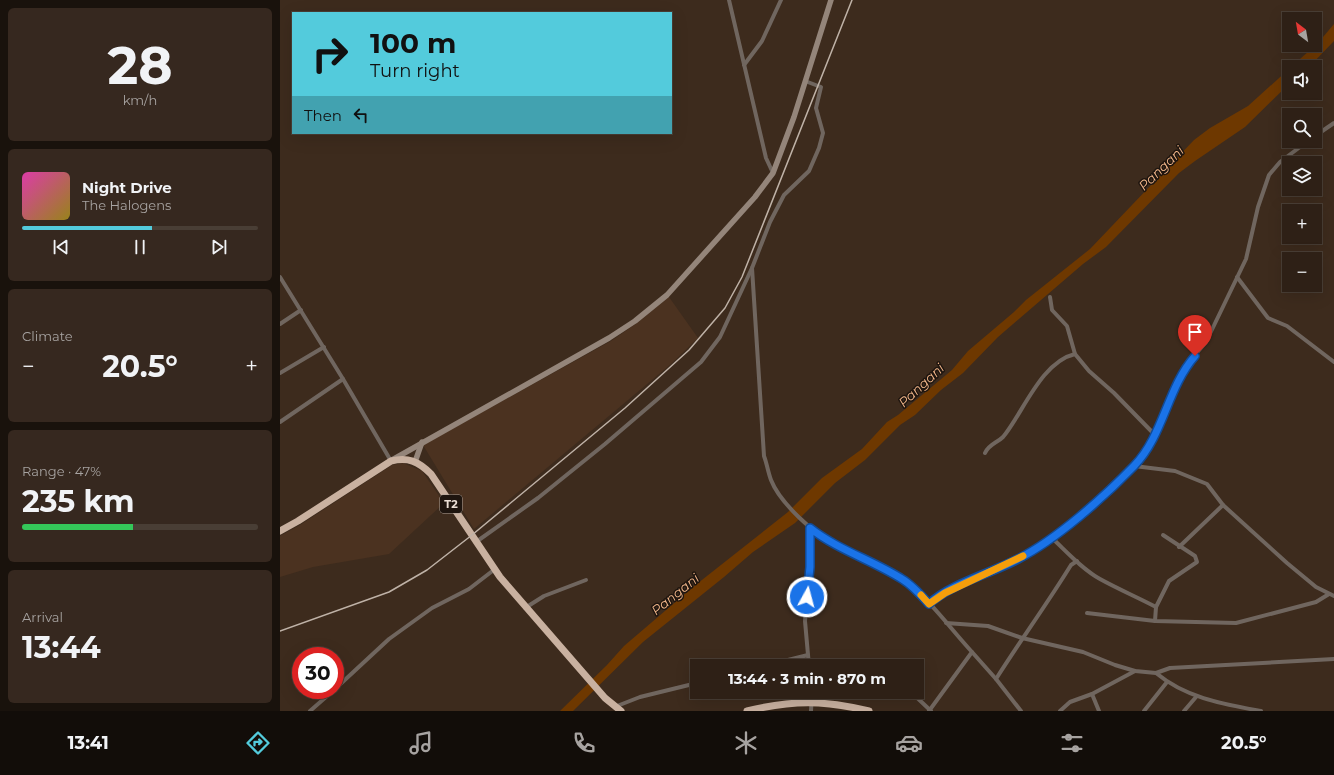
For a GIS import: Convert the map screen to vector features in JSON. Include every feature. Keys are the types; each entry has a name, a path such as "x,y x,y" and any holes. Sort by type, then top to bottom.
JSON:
{"highway":[{"path":"280,531 391,461 403,458 415,462"},
{"name":"T2","path":"415,462 431,474 476,542 525,608 604,698 619,708"},
{"path":"747,711 780,704 812,701 849,706 869,711"}],"main road":[{"path":"391,461 422,442 609,338 635,321 667,295 755,197 773,173 806,81 831,0"},
{"path":"415,462 422,442"}],"street":[{"path":"729,0 766,158 773,173"},
{"path":"744,65 762,41 781,0"},
{"path":"476,542 538,498 599,449 701,362 720,337 752,268 770,222 784,195 809,171 821,141 823,133 816,108 821,87 806,81"},
{"path":"1322,131 1334,123"},
{"path":"929,604 945,593 1018,559 1052,538 1134,466 1148,448 1155,435 1178,378 1185,367 1206,342 1238,277 1250,249 1258,207 1269,175 1280,162 1299,148"},
{"path":"752,268 764,456 771,481 788,505 810,528 837,546 888,570 903,580 929,604 972,652 1021,711"},
{"path":"280,277 324,347 391,461"},
{"path":"1238,277 1268,318 1287,326 1334,362"},
{"path":"1050,297 1051,307 1064,322 1069,331 1075,354 1089,370 1155,435"},
{"path":"280,324 301,310"},
{"path":"280,373 324,347"},
{"path":"985,452 991,444 1001,438 1024,404 1048,373 1062,360 1075,354"},
{"path":"280,422 343,379"},
{"path":"1134,466 1175,471 1207,484 1223,505 1304,577 1316,587 1332,595"},
{"path":"1179,546 1223,505"},
{"path":"808,659 805,621 810,567 810,528"},
{"path":"1155,621 1156,607 1169,581 1197,562 1195,556 1163,535"},
{"path":"1052,538 1077,561 1099,578 1128,591 1156,607"},
{"path":"996,680 1022,638 1045,607 1072,565 1077,561"},
{"path":"344,681 390,639 432,608 468,589 495,569"},
{"path":"525,608 544,596 586,580"},
{"path":"1087,613 1155,621 1236,624 1316,602 1332,595"},
{"path":"946,623 988,626 1022,638 1083,652 1115,666 1135,671 1156,673 1170,668 1334,658"},
{"path":"918,699 930,711 972,652"},
{"path":"792,659 808,655"},
{"path":"1060,711 1070,702 1092,694 1135,671"},
{"path":"1156,673 1167,682 1196,697 1232,706 1261,711"},
{"path":"1144,711 1167,682"},
{"path":"619,708 640,697 690,685"},
{"path":"1092,694 1099,711"},
{"path":"1184,711 1196,697"},
{"path":"310,711 324,699"},
{"path":"811,711 812,701"},
{"path":"1230,711 1232,706"}],"shaded area":[{"path":"1334,24 1334,41 1316,60 1299,60 1308,52 1322,52 1322,38"},
{"path":"1282,75 1282,91 1245,127 1179,173 1106,247 1083,264 998,337 963,373 941,390 915,415 900,425 865,460 835,483 795,523 753,552 643,642 573,711 560,711 607,665 624,646 693,587 788,512 822,478 862,449 887,422 898,415 952,370 968,351 1026,300 1090,249 1194,140 1210,128 1248,106"},
{"path":"669,297 698,338 671,364 474,529 423,445 611,341 637,323"},
{"path":"403,463 422,471 444,503 389,554 313,567 280,577 280,536 300,525 392,465"}],"railway":[{"path":"280,631 389,592 427,570 472,535 625,408 689,350 725,308 742,277 852,0"}],"slow traffic":[{"path":"921,595 929,604 935,598 1023,556"}],"route":[{"path":"807,597 810,567 810,528 821,537 837,546 888,570 914,588 929,604 935,598 1035,550 1090,507 1134,466 1148,448 1164,416 1178,378 1195,356"}],"water label":[{"name":"Pangani","path":"1161,168"},
{"name":"Pangani","path":"921,385"},
{"name":"Pangani","path":"675,594"}]}
